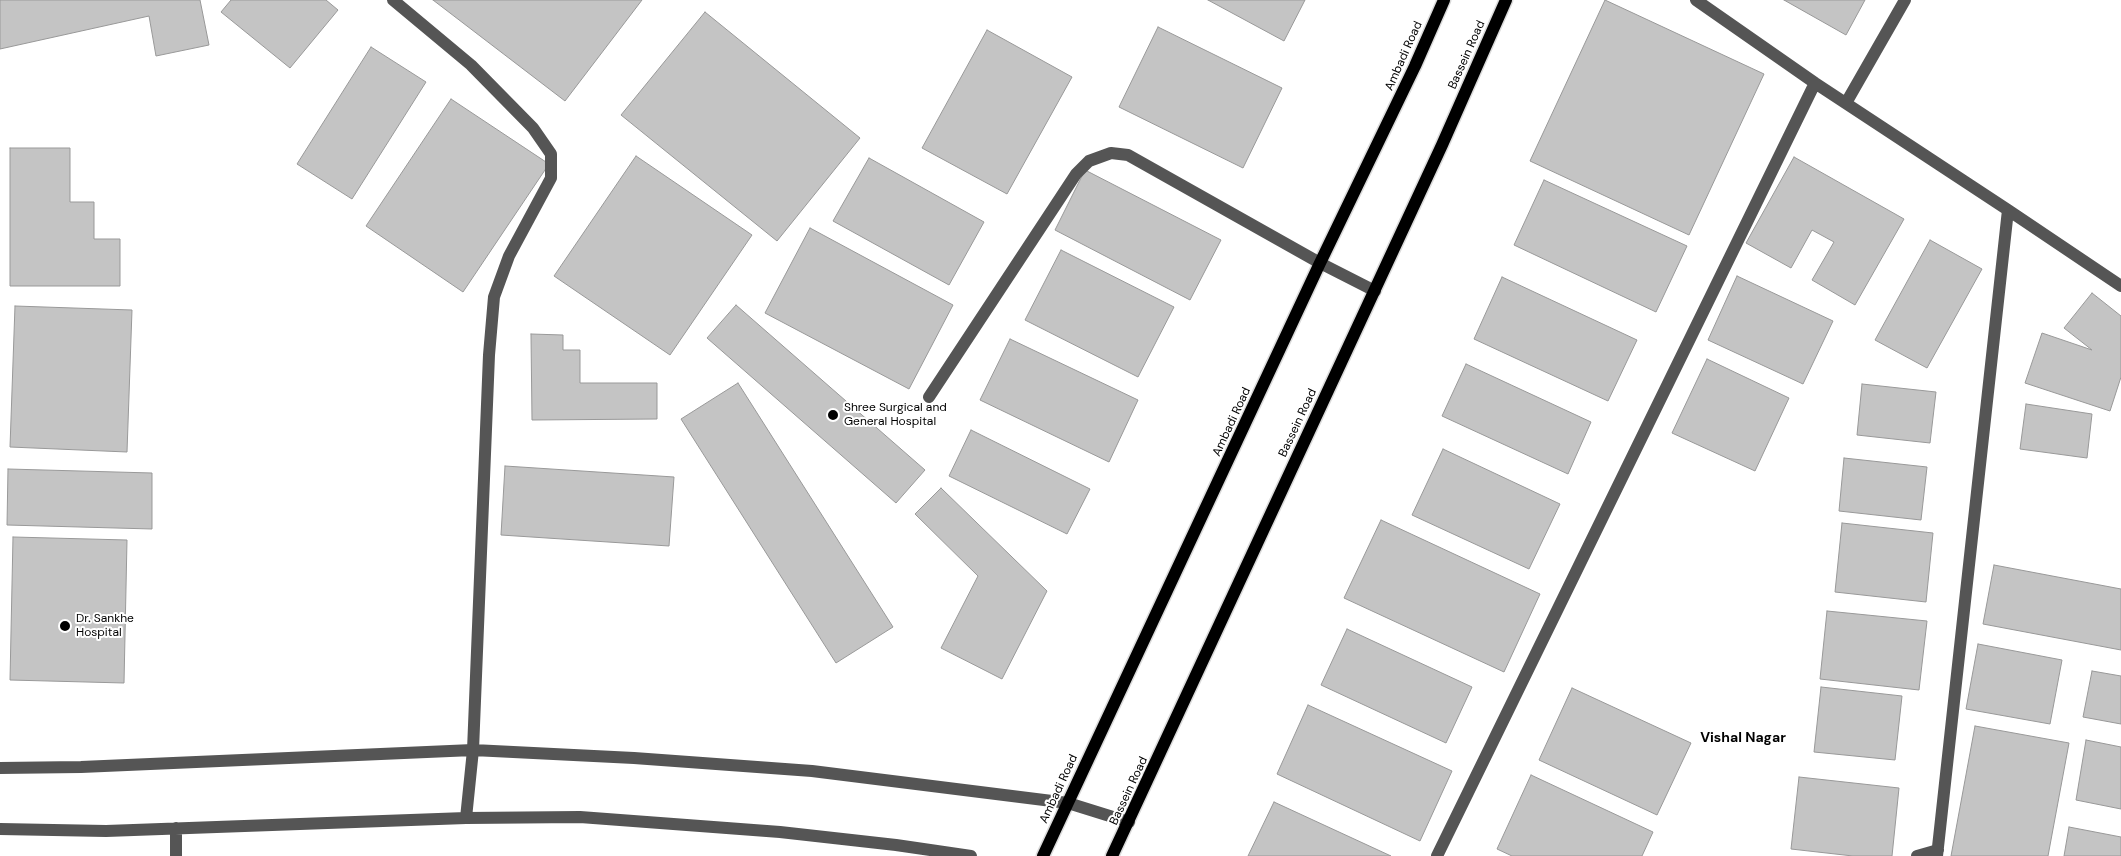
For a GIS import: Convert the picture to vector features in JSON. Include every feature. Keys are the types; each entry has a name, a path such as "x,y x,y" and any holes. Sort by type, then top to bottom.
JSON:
{"main road":[{"name":"Ambadi Road","path":"1043,856 1320,263 1415,66 1444,0"},
{"name":"Bassein Road","path":"1112,856 1375,291 1506,0"}],"street":[{"path":"393,0 472,65 533,128 551,154 551,178 509,256 494,297 489,355 473,750 466,818"},
{"path":"1696,0 1815,83 2121,286"},
{"path":"1846,103 1905,0"},
{"path":"1437,856 1815,83"},
{"path":"929,397 1076,174 1090,161 1110,152 1128,155 1320,263 1375,291"},
{"path":"1917,856 1938,853 2008,210"},
{"path":"0,768 81,767 473,750 634,758 812,771 1068,803 1129,822"},
{"path":"0,830 106,831 466,818 580,817 780,832 896,845 971,856"},
{"path":"176,828 176,856"}],"building":[{"path":"0,0 200,0 209,45 156,56 149,16 0,49"},
{"path":"231,0 326,0 338,10 290,68 221,12"},
{"path":"433,0 642,0 565,101"},
{"path":"1208,0 1305,0 1284,41"},
{"path":"1605,0 1764,74 1689,235 1530,161"},
{"path":"1784,0 1865,0 1846,35"},
{"path":"705,12 860,138 777,241 621,115"},
{"path":"1158,27 1282,88 1243,168 1119,107"},
{"path":"987,30 1072,77 1007,194 922,148"},
{"path":"371,47 426,82 352,199 297,164"},
{"path":"451,99 549,164 463,292 366,226"},
{"path":"10,148 70,148 70,202 94,202 94,239 120,239 120,286 10,286"},
{"path":"636,156 752,235 670,355 554,276"},
{"path":"1794,157 1904,219 1855,305 1812,280 1834,242 1812,230 1791,268 1746,243"},
{"path":"869,158 984,222 949,285 833,221"},
{"path":"1085,170 1221,240 1190,300 1055,230"},
{"path":"1544,180 1687,246 1656,312 1514,245"},
{"path":"810,228 953,305 909,389 765,313"},
{"path":"1930,240 1982,269 1927,368 1875,340"},
{"path":"1061,250 1174,307 1138,377 1025,320"},
{"path":"1737,276 1833,321 1803,384 1708,340"},
{"path":"1502,277 1637,340 1608,401 1474,339"},
{"path":"2092,293 2121,316 2121,377 2110,411 2025,383 2042,333 2092,350 2064,328"},
{"path":"736,305 925,470 896,503 707,338"},
{"path":"15,306 132,310 127,452 10,447"},
{"path":"531,334 563,335 563,350 580,350 580,383 657,383 657,419 532,420"},
{"path":"1010,339 1138,400 1109,462 980,400"},
{"path":"1707,359 1789,398 1755,471 1672,433"},
{"path":"1466,364 1591,422 1568,474 1442,416"},
{"path":"738,383 893,627 836,663 681,419"},
{"path":"1862,384 1936,392 1930,443 1857,435"},
{"path":"2026,404 2092,414 2087,458 2020,449"},
{"path":"971,430 1090,489 1067,534 949,476"},
{"path":"1443,449 1560,504 1529,569 1412,515"},
{"path":"1844,458 1927,467 1921,520 1839,511"},
{"path":"505,466 674,477 669,546 501,535"},
{"path":"8,469 152,473 152,529 7,525"},
{"path":"941,488 1047,591 1002,679 941,648 978,576 915,514"},
{"path":"1381,520 1540,594 1504,672 1344,598"},
{"path":"1842,523 1933,533 1926,602 1835,592"},
{"path":"13,537 127,540 124,683 10,680"},
{"path":"1994,565 2121,589 2121,650 1983,624"},
{"path":"1827,611 1927,621 1919,690 1820,679"},
{"path":"1347,629 1472,687 1446,743 1321,685"},
{"path":"1978,644 2062,660 2050,724 1966,709"},
{"path":"2092,671 2121,676 2121,724 2083,717"},
{"path":"1821,687 1902,696 1895,760 1814,752"},
{"path":"1572,688 1691,743 1657,815 1539,760"},
{"path":"1308,705 1452,771 1420,841 1277,774"},
{"path":"1975,726 2069,743 2048,856 1951,856"},
{"path":"2086,740 2121,747 2121,809 2076,800"},
{"path":"1531,775 1653,832 1642,856 1512,856 1497,849"},
{"path":"1799,777 1899,788 1892,856 1853,856 1791,849"},
{"path":"1274,802 1391,856 1248,856"},
{"path":"2069,827 2121,837 2121,856 2064,856"}],"place":[{"name":"Shree Surgical and General Hospital","path":"833,415"},
{"name":"Dr. Sankhe Hospital","path":"65,626"}],"district":[{"name":"Vishal Nagar","path":"1743,738"}]}
